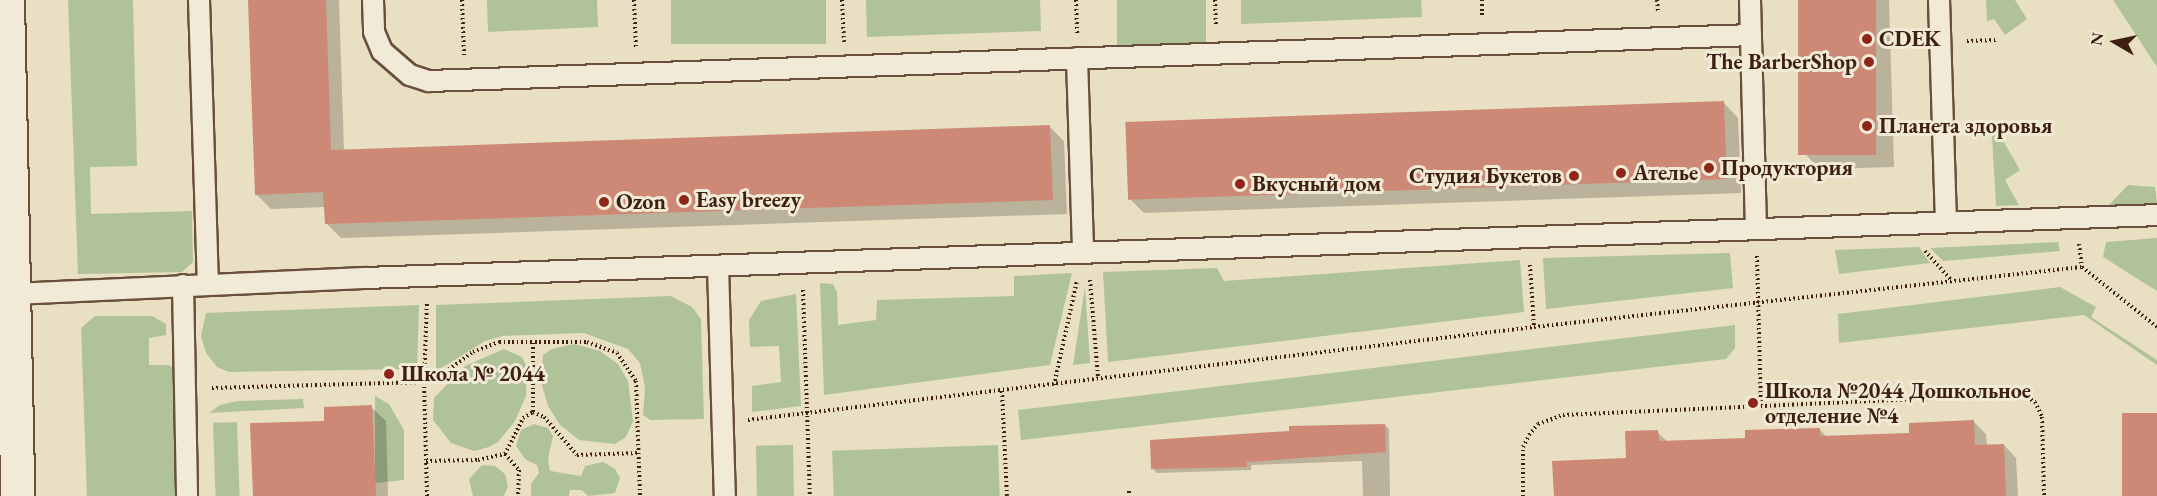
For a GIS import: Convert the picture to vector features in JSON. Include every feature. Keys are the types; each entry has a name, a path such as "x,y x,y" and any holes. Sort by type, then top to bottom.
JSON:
{"street":[{"path":"7,0 17,496"}],"lane":[{"path":"199,0 208,284"},
{"path":"373,0 374,32 382,51 394,64 429,81 1751,35"},
{"path":"1750,0 1756,229"},
{"path":"1939,0 1946,222"},
{"path":"1077,58 1083,253"},
{"path":"12,294 208,284 2157,216"},
{"path":"718,266 725,496"},
{"path":"183,285 187,496"}],"path":[{"path":"462,0 465,79"},
{"path":"634,0 637,73"},
{"path":"842,0 845,66"},
{"path":"1756,229 1761,405"},
{"path":"1529,237 1534,327"},
{"path":"1054,385 1083,253"},
{"path":"802,263 810,496"},
{"path":"723,423 1758,301 2082,267 2157,327"},
{"path":"1092,294 1098,378"},
{"path":"426,496 424,382 427,315"},
{"path":"533,341 533,412"},
{"path":"185,389 424,382 434,380 472,352 499,342 587,342 617,353 625,361 638,393 640,496"},
{"path":"1002,391 1007,496"},
{"path":"1523,496 1523,447 1538,424 1563,415 2023,395 2035,402 2042,417 2044,496"},
{"path":"426,462 478,460 505,454 524,418 533,412"},
{"path":"533,412 544,417 577,455 639,453"},
{"path":"505,454 519,470 518,496"}],"green space":[{"path":"68,0 133,0 137,166 90,167 91,214 192,211 193,262 182,272 78,274"},
{"path":"487,0 597,0 598,27 488,32"},
{"path":"671,0 826,0 826,44 671,44"},
{"path":"866,0 1040,0 1041,31 867,37"},
{"path":"1117,0 1206,0 1206,50 1117,50"},
{"path":"1241,0 1421,0 1422,17 1241,24"},
{"path":"1986,0 2015,0 2027,19 2005,35 1994,19 1987,21"},
{"path":"2113,0 2157,0 2157,67"},
{"path":"1991,120 2020,170 2005,180 2019,205 1996,206"},
{"path":"2128,185 2155,187 2157,203 2107,207"},
{"path":"2157,238 2157,291 2103,257 2106,242"},
{"path":"2058,242 2060,251 1943,261 1930,248"},
{"path":"1919,247 1930,263 1839,274 1835,250"},
{"path":"1730,253 1733,288 1546,309 1543,258"},
{"path":"1520,260 1524,312 1108,362 1103,272 1217,268 1224,281"},
{"path":"1072,273 1050,365 824,395 820,283 833,284 837,292 838,325 876,320 877,300 1014,296 1014,276"},
{"path":"1085,287 1090,363 1073,365"},
{"path":"2060,287 2096,307 2091,317 2157,360 2157,365 2084,315 1839,343 1838,314"},
{"path":"796,294 801,406 752,412 752,386 781,382 779,346 750,347 749,320 761,301"},
{"path":"671,296 692,307 701,319 704,419 650,420 643,415 645,388 640,363 628,349 584,333 503,336 485,341 440,369 436,368 436,305"},
{"path":"419,305 417,369 229,372 217,367 206,353 201,336 206,313"},
{"path":"95,316 152,316 166,324 166,335 149,338 149,365 169,365 176,371 179,496 87,496 81,328"},
{"path":"1735,325 1735,348 1726,359 1021,440 1018,410"},
{"path":"574,344 600,351 618,364 628,381 633,421 626,437 615,444 579,440 560,425 548,406 541,382 543,355 552,349"},
{"path":"504,349 522,357 527,367 526,396 515,421 498,442 489,447 474,451 451,443 433,420 434,398 465,366"},
{"path":"375,396 389,404 404,430 404,480 375,483"},
{"path":"303,399 304,408 209,413 220,405 238,401"},
{"path":"237,422 240,496 216,496 213,423"},
{"path":"534,424 548,428 553,436 548,459 550,471 581,476 585,466 603,462 615,469 620,478 615,493 588,496 582,490 570,490 569,496 531,496 531,484 539,473 537,465 526,460 516,446 521,430"},
{"path":"793,445 794,496 757,496 756,446"},
{"path":"998,445 1000,496 834,496 832,451"},
{"path":"482,465 495,466 505,474 508,486 504,496 473,496 469,479"}],"building":[{"path":"248,0 326,0 331,150 1050,125 1053,200 325,224 323,192 255,195"},
{"path":"1798,0 1876,0 1876,155 1798,155"},
{"path":"1724,101 1727,179 1128,200 1125,122"},
{"path":"372,405 376,496 253,496 250,423 324,421 324,407"},
{"path":"2122,413 2157,413 2157,496 2122,496"},
{"path":"1974,420 1975,445 2004,444 2006,496 1554,496 1552,461 1626,458 1625,431 1658,430 1659,441 1745,438 1745,430 1820,428 1820,436 1909,433 1909,423"},
{"path":"1385,424 1386,452 1247,462 1247,467 1151,469 1150,440 1289,431 1289,426"}],"place":[{"name":"CDEK","path":"1867,39"},
{"name":"The BarberShop","path":"1869,62"},
{"name":"Планета здоровья","path":"1867,126"},
{"name":"Продуктория","path":"1709,168"},
{"name":"Ателье","path":"1621,173"},
{"name":"Студия Букетов","path":"1574,176"},
{"name":"Вкусный дом","path":"1240,184"},
{"name":"Easy breezy","path":"684,200"},
{"name":"Ozon","path":"604,202"},
{"name":"Школа № 2044","path":"389,374"},
{"name":"Школа №2044 Дошкольное отделение №4","path":"1753,403"}]}
